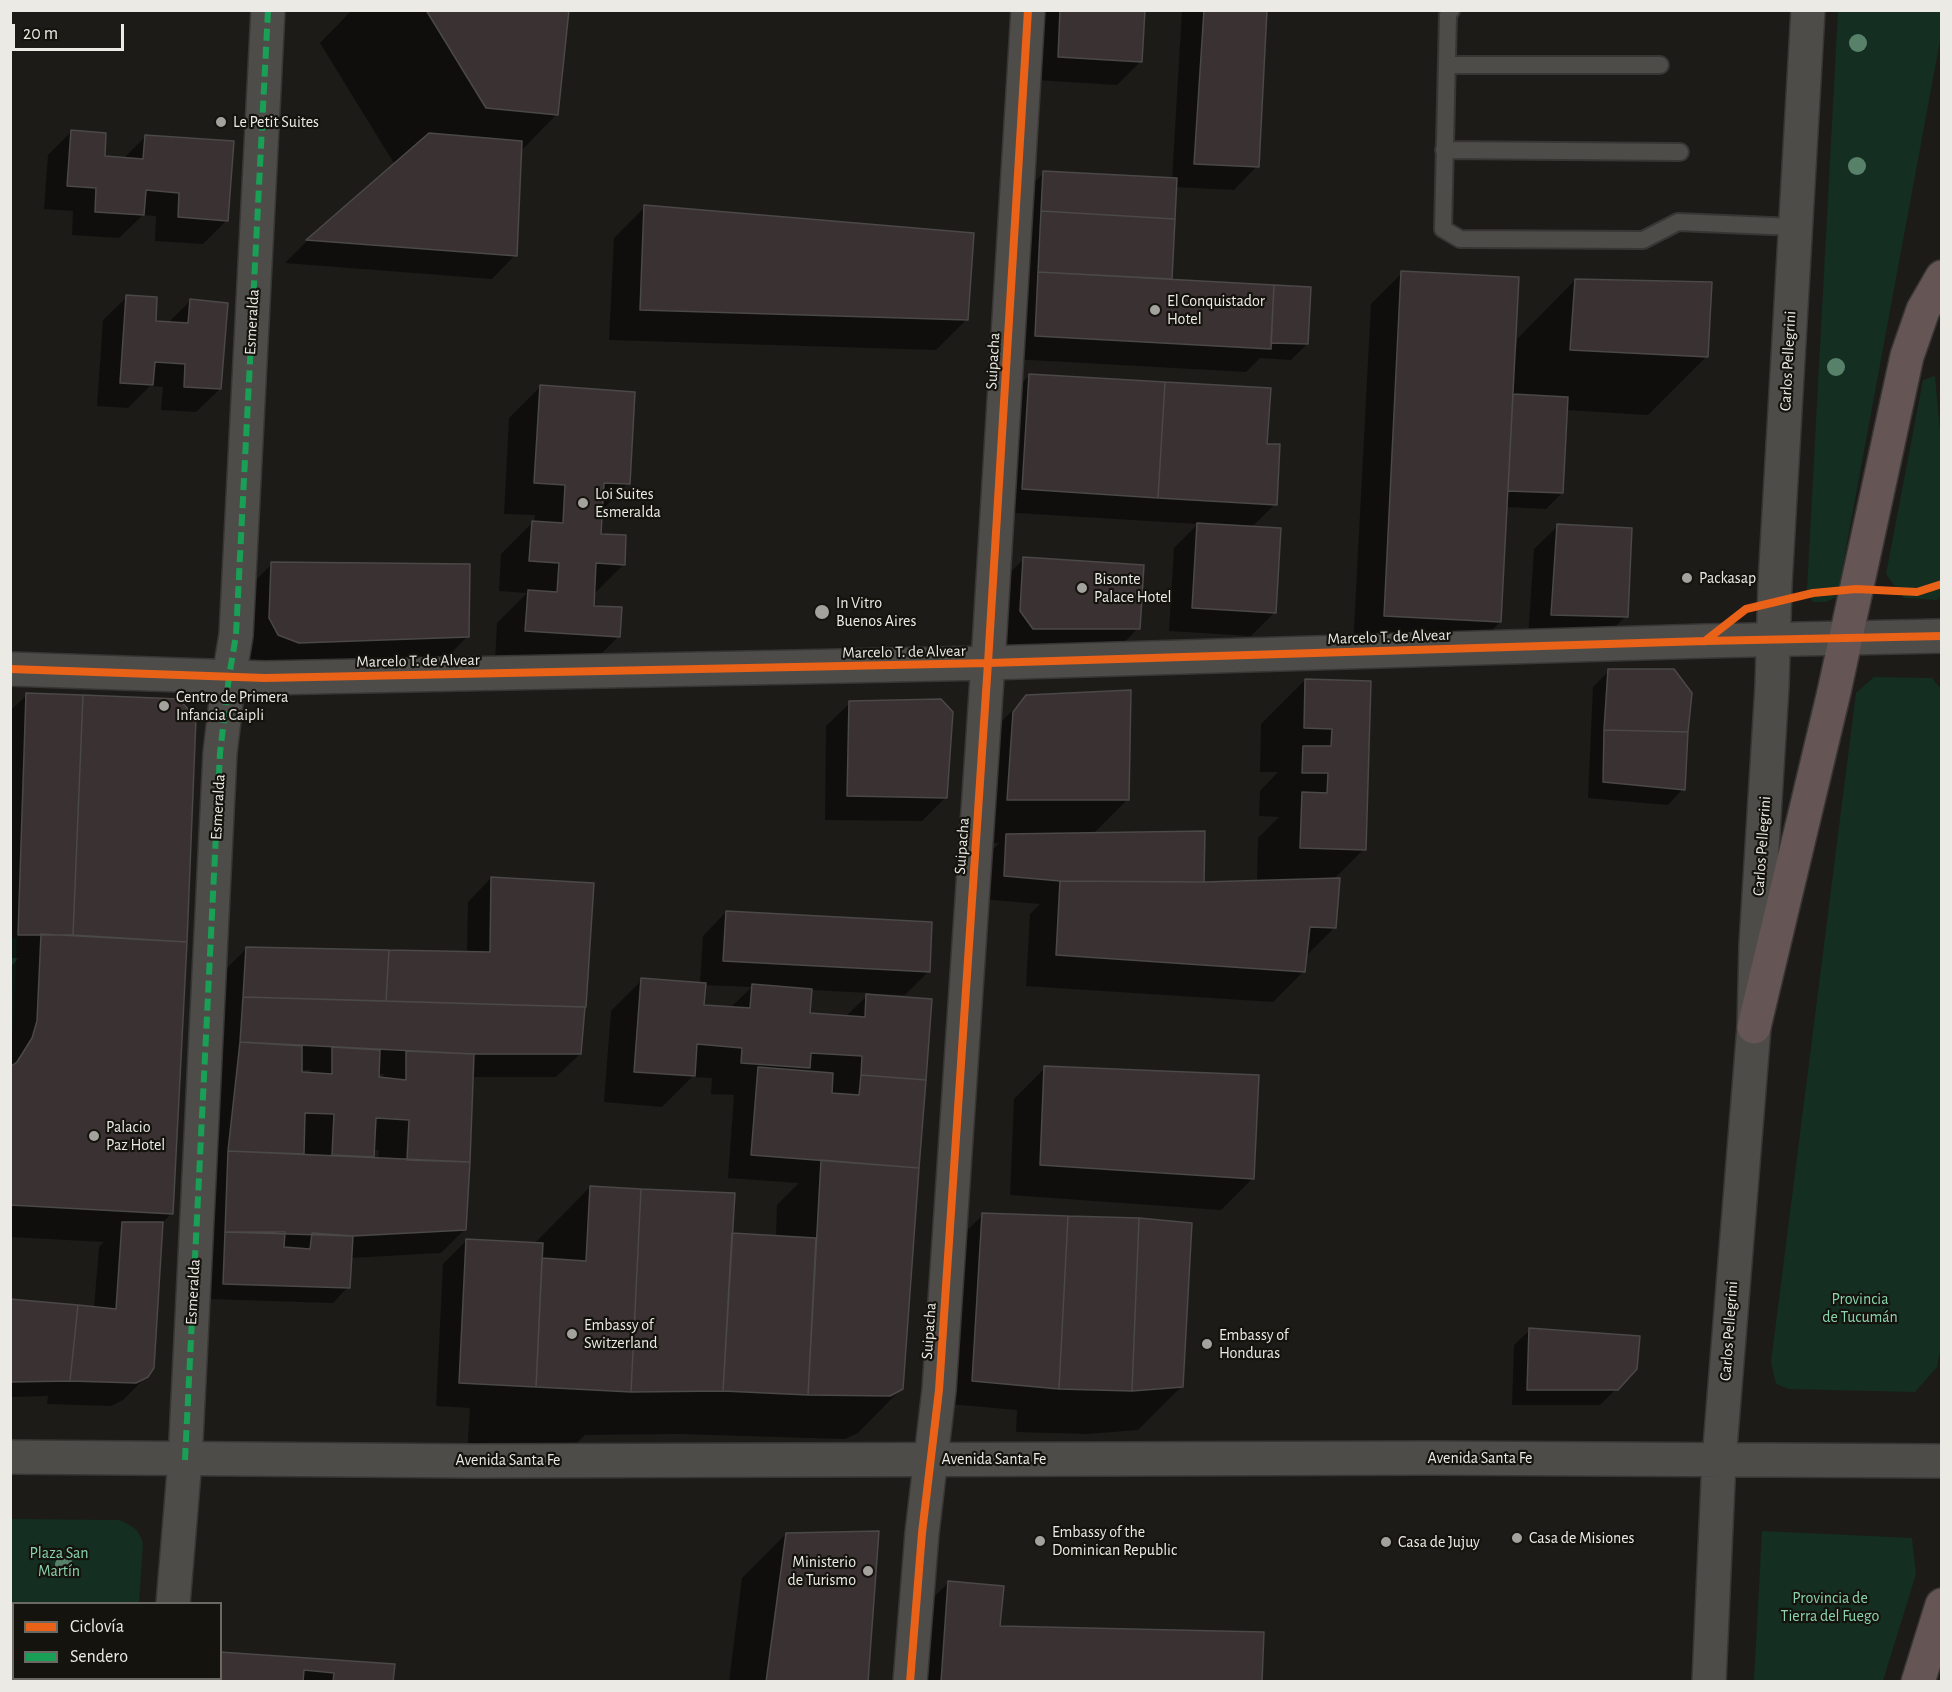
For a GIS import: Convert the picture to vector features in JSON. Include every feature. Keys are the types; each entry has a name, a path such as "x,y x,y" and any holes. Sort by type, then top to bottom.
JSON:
{"highway":[{"path":"1754,1027 1846,637 1907,356 1923,310 1941,277"},
{"path":"1918,1682 1941,1605"}],"street":[{"name":"Esmeralda","path":"173,1602 185,1460 220,753 236,635 268,10"},
{"name":"Suipacha","path":"910,1682 922,1533 940,1378 988,663 1028,10"},
{"name":"Carlos Pellegrini","path":"1709,1682 1719,1460 1754,1027 1756,945 1808,10"},
{"name":"Marcelo T. de Alvear","path":"10,669 277,678 988,663 1941,636"},
{"name":"Avenida Santa Fe","path":"10,1457 185,1460 1442,1458 1941,1461"}],"lane":[{"path":"1451,10 1448,15 1443,229 1460,239 1643,240 1678,222 1795,227"},
{"path":"1447,65 1660,65"},
{"path":"1444,150 1680,152"}],"green space":[{"path":"1838,11 1941,11 1942,30 1837,597 1826,602 1813,602 1807,590"},
{"path":"1935,376 1942,453 1942,594 1937,600 1904,598 1886,574 1923,380"},
{"name":"Provincia de Tucumán","path":"1874,677 1932,678 1941,689 1941,1344 1937,1367 1915,1392 1789,1389 1776,1384 1771,1362 1856,693"},
{"path":"11,938 17,938 11,1034"},
{"name":"Plaza San Martín","path":"11,1519 118,1520 131,1526 137,1531 143,1544 139,1602 12,1602 12,1680 133,1681 11,1681"},
{"name":"Provincia de Tierra del Fuego","path":"1762,1531 1912,1538 1916,1574 1883,1681 1754,1681"}],"building":[{"path":"426,10 569,10 558,115 486,108"},
{"path":"1060,10 1145,10 1142,62 1058,57"},
{"path":"1204,10 1267,10 1259,167 1194,164"},
{"path":"71,130 106,133 105,156 143,159 145,135 234,141 228,221 178,217 179,193 146,190 144,215 95,212 96,188 67,186"},
{"path":"429,133 522,141 517,256 306,240"},
{"path":"1043,171 1177,178 1175,219 1041,211"},
{"path":"644,205 974,233 968,320 640,310"},
{"path":"1041,211 1175,219 1172,279 1038,272"},
{"path":"1401,271 1519,277 1501,622 1384,616"},
{"name":"El Conquistador Hotel","path":"1038,272 1274,285 1271,349 1035,336"},
{"path":"1575,279 1712,282 1708,357 1570,350"},
{"path":"1274,285 1311,287 1308,344 1271,343"},
{"path":"126,295 157,297 156,321 188,323 190,299 228,303 221,389 184,387 185,364 155,362 153,385 120,383"},
{"path":"1029,374 1165,382 1158,498 1022,489"},
{"path":"1165,382 1271,388 1267,444 1280,444 1277,505 1158,498"},
{"name":"Loi Suites Esmeralda","path":"540,385 635,392 630,484 604,483 601,534 626,535 625,565 596,563 594,606 622,607 620,637 525,631 528,590 557,592 559,563 529,561 532,521 563,523 565,485 534,483"},
{"path":"1513,394 1568,397 1563,493 1508,491"},
{"path":"1197,523 1281,528 1276,613 1192,608"},
{"path":"1557,524 1632,528 1628,617 1551,615"},
{"name":"Bisonte Palace Hotel","path":"1023,557 1144,565 1140,629 1033,629 1020,611"},
{"path":"271,562 470,564 469,637 299,643 278,635 269,618"},
{"path":"1608,669 1674,669 1692,693 1688,732 1604,730"},
{"path":"1305,679 1371,681 1366,850 1300,848 1302,792 1327,793 1328,773 1302,773 1303,746 1331,746 1332,729 1304,728"},
{"path":"1131,690 1129,800 1007,800 1013,712 1026,695"},
{"path":"26,693 83,695 73,935 18,935"},
{"path":"83,695 179,699 196,718 187,942 73,935"},
{"path":"941,699 953,712 947,798 847,796 849,701"},
{"path":"1604,730 1688,732 1685,790 1603,782"},
{"path":"1205,831 1204,882 1060,881 1004,876 1006,834"},
{"path":"491,877 594,883 586,1007 386,1001 389,950 490,952"},
{"path":"1340,878 1336,928 1310,927 1305,972 1056,955 1060,881 1204,882"},
{"path":"726,911 932,922 930,972 723,961"},
{"name":"Palacio Paz Hotel","path":"41,934 187,942 173,1214 10,1205 10,1067 17,1062 32,1038 37,1021"},
{"path":"246,947 389,950 386,1001 243,997"},
{"path":"641,978 706,983 704,1005 750,1008 752,984 812,989 810,1013 865,1017 866,994 932,999 926,1080 861,1075 862,1056 811,1053 810,1068 741,1063 742,1048 697,1044 695,1076 634,1072"},
{"path":"243,997 585,1007 581,1054 474,1054 240,1042"},
{"path":"240,1042 302,1046 302,1072 332,1074 332,1047 380,1050 379,1077 406,1080 406,1051 474,1054 470,1162 407,1160 409,1120 376,1118 374,1157 332,1155 334,1114 305,1113 304,1154 228,1151"},
{"path":"1044,1066 1259,1075 1254,1179 1040,1165"},
{"path":"758,1067 833,1073 832,1093 859,1095 861,1075 926,1080 919,1168 751,1155"},
{"path":"228,1151 470,1162 466,1230 353,1236 225,1232"},
{"path":"821,1160 919,1168 903,1389 890,1396 808,1395"},
{"path":"590,1186 641,1189 631,1392 536,1387 542,1258 586,1261"},
{"path":"641,1189 735,1193 723,1391 631,1392"},
{"path":"982,1213 1068,1216 1059,1389 972,1381"},
{"path":"1068,1216 1139,1218 1132,1391 1059,1389"},
{"path":"1139,1218 1192,1223 1183,1387 1132,1391"},
{"path":"122,1222 163,1222 154,1368 148,1377 136,1383 70,1381 78,1305 116,1309"},
{"path":"225,1232 285,1232 284,1247 310,1249 312,1233 353,1236 350,1288 223,1284"},
{"path":"732,1233 816,1238 808,1395 723,1391"},
{"path":"466,1239 543,1243 536,1387 459,1383"},
{"path":"10,1299 78,1305 70,1381 10,1382"},
{"path":"1529,1328 1640,1336 1637,1369 1618,1390 1527,1390"},
{"path":"879,1531 868,1682 766,1682 786,1533"},
{"path":"948,1581 1004,1586 1000,1626 1264,1632 1262,1682 941,1682"},
{"path":"222,1652 395,1664 393,1682 333,1682 334,1673 304,1670 303,1682 203,1682 203,1680 222,1680"}],"marked path":[{"path":"185,1460 220,753 236,635 268,10"}],"cycle path":[{"path":"910,1682 922,1533 939,1390 988,663 1028,10"},
{"path":"1705,641 1746,609 1813,593 1856,589 1917,592 1942,584"},
{"path":"10,669 265,678 988,663 1942,636"}],"place":[{"name":"Le Petit Suites","path":"221,122"},
{"name":"El Conquistador Hotel","path":"1155,310"},
{"name":"Loi Suites Esmeralda","path":"583,503"},
{"name":"Packasap","path":"1687,578"},
{"name":"Bisonte Palace Hotel","path":"1082,588"},
{"name":"In Vitro Buenos Aires","path":"822,612"},
{"name":"Centro de Primera Infancia Caipli","path":"164,706"},
{"name":"Palacio Paz Hotel","path":"94,1136"},
{"name":"Embassy of Switzerland","path":"572,1334"},
{"name":"Embassy of Honduras","path":"1207,1344"},
{"name":"Casa de Misiones","path":"1517,1538"},
{"name":"Embassy of the Dominican Republic","path":"1040,1541"},
{"name":"Casa de Jujuy","path":"1386,1542"},
{"name":"Ministerio de Turismo","path":"868,1571"}]}
